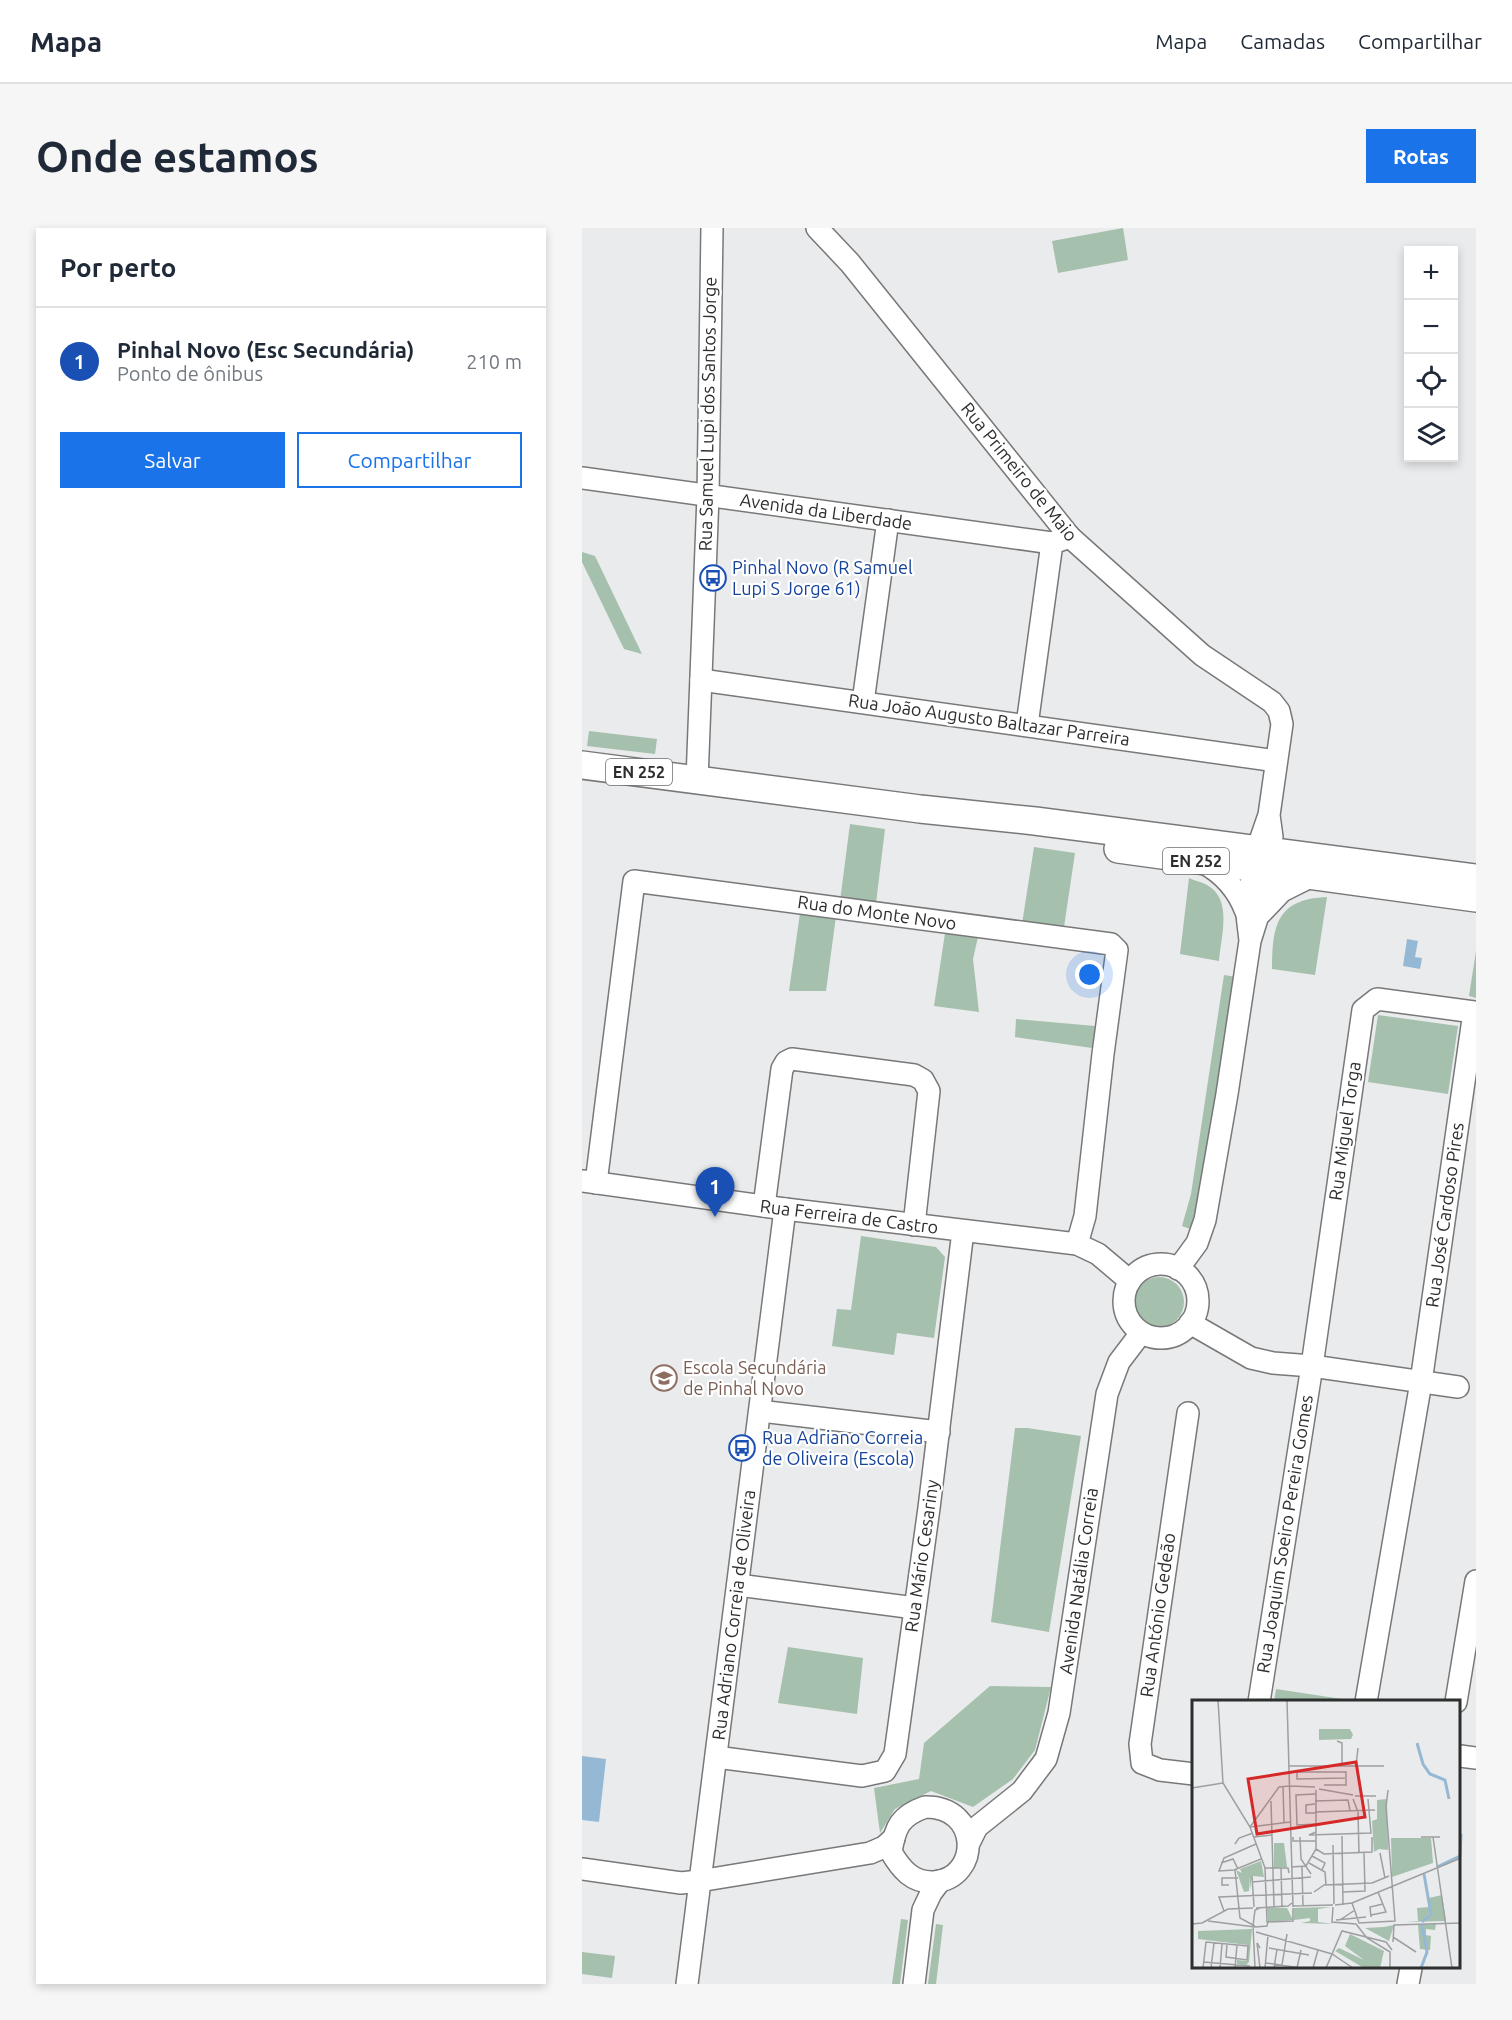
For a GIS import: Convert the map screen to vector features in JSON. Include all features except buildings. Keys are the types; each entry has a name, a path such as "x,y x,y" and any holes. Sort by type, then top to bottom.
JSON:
{"main road":[{"name":"EN 252","path":"582,765 920,809 1018,818 1262,860 1476,878"},
{"name":"EN 252","path":"920,809 1032,834 1202,862 1262,860 1310,877 1476,898"}],"street":[{"name":"Rua Samuel Lupi dos Santos Jorge","path":"697,780 708,496 712,228"},
{"name":"Rua Primeiro de Maio","path":"817,228 850,263 1061,540 1202,655 1272,702 1279,711 1282,724 1269,815 1260,841 1262,860"},
{"name":"Avenida da Liberdade","path":"582,478 888,520 1061,540"},
{"path":"863,702 888,520"},
{"path":"1027,725 1061,540"},
{"name":"Rua João Augusto Baltazar Parreira","path":"701,680 1276,761"},
{"path":"1178,1269 1197,1243 1205,1220 1227,1094 1250,927 1265,888 1262,860"},
{"path":"1202,862 1233,886 1241,900 1250,927"},
{"path":"1250,927 1276,896 1294,883 1310,877"},
{"name":"Rua do Monte Novo","path":"589,1182 634,881 1112,944 1117,950 1085,1216 1077,1244"},
{"name":"Rua Miguel Torga","path":"1312,1366 1363,1010 1377,999 1474,1012"},
{"name":"Rua José Cardoso Pires","path":"1366,1700 1421,1382 1474,1012"},
{"path":"764,1206 783,1069 786,1062 792,1059 914,1076 923,1080 929,1090 914,1225"},
{"name":"Rua Ferreira de Castro","path":"589,1182 963,1232 1077,1244 1111,1263 1130,1281"},
{"name":"Rua Adriano Correia de Oliveira","path":"687,1984 785,1209"},
{"name":"Rua Mário Cesariny","path":"716,1757 862,1776 885,1771 895,1754 904,1674 939,1432 963,1232"},
{"path":"1157,1264 1178,1269 1193,1283 1196,1293 1195,1314 1190,1323 1182,1331 1162,1338 1142,1333 1132,1325 1126,1315 1125,1291 1130,1281 1137,1273 1157,1264"},
{"path":"1190,1323 1251,1358 1273,1363 1312,1366 1458,1387"},
{"name":"Avenida Natália Correia","path":"969,1843 977,1827 1022,1791 1046,1759 1059,1713 1107,1394 1119,1362 1142,1333"},
{"name":"Rua Joaquim Soeiro Pereira Gomes","path":"1259,1700 1312,1366"},
{"path":"760,1411 939,1432"},
{"name":"Rua António Gedeão","path":"1188,1413 1140,1744 1142,1763 1160,1770 1192,1774"},
{"path":"1456,1700 1476,1581"},
{"path":"738,1585 915,1608"},
{"path":"1461,1756 1476,1758"},
{"path":"870,1853 903,1870 927,1882 940,1881 961,1868 967,1857 969,1843 965,1828 957,1817 948,1810 925,1807 907,1815 898,1826 891,1852 903,1870 919,1891 923,1910"},
{"path":"957,1817 972,1819 991,1815"},
{"path":"582,1869 681,1883 870,1853 884,1847 894,1838"},
{"path":"914,1984 923,1910 940,1881"}],"green space":[{"path":"1123,228 1128,260 1058,273 1052,241"},
{"path":"582,552 595,556 642,654 624,649 582,562"},
{"path":"589,731 657,739 655,754 587,746"},
{"path":"850,824 885,829 876,903 840,901"},
{"path":"1034,847 1075,853 1064,927 1022,924"},
{"path":"1189,878 1207,885 1220,899 1224,919 1219,961 1180,954"},
{"path":"1327,897 1315,975 1272,969 1276,927 1281,917 1297,903"},
{"path":"800,913 836,916 826,991 789,991"},
{"path":"945,933 978,937 973,959 979,1012 934,1006"},
{"path":"1476,951 1476,998 1469,996"},
{"path":"1224,975 1236,977 1204,1196 1193,1230 1182,1226 1191,1194"},
{"path":"1378,1015 1458,1026 1448,1094 1368,1082"},
{"path":"1016,1019 1095,1026 1092,1048 1015,1037"},
{"path":"861,1236 936,1247 945,1257 934,1338 897,1333 894,1355 832,1346 837,1309 851,1310"},
{"path":"1154,1277 1164,1277 1177,1284 1184,1297 1184,1307 1177,1320 1164,1327 1154,1327 1145,1323 1138,1316 1134,1307 1134,1297 1138,1288 1145,1281"},
{"path":"1015,1428 1081,1436 1049,1632 991,1622"},
{"path":"788,1647 863,1658 857,1714 778,1703"},
{"path":"990,1686 1051,1687 1035,1750 1013,1779 973,1807 931,1791 895,1809 880,1833 874,1788 919,1779 924,1743"},
{"path":"1276,1689 1348,1700 1274,1700"},
{"path":"901,1919 908,1920 900,1984 892,1984"},
{"path":"936,1924 943,1925 936,1984 928,1984"},
{"path":"582,1952 615,1956 612,1978 582,1974"}],"water":[{"path":"1407,939 1418,941 1415,957 1422,958 1420,969 1403,966"},
{"path":"582,1756 606,1759 599,1822 582,1820"}],"place":[{"name":"Pinhal Novo (R Samuel Lupi S Jorge 61)","path":"713,578"},
{"name":"Pinhal Novo (Esc Secundária)","path":"715,1217"},
{"name":"Escola Secundária de Pinhal Novo","path":"664,1378"},
{"name":"Rua Adriano Correia de Oliveira (Escola)","path":"742,1448"}]}
